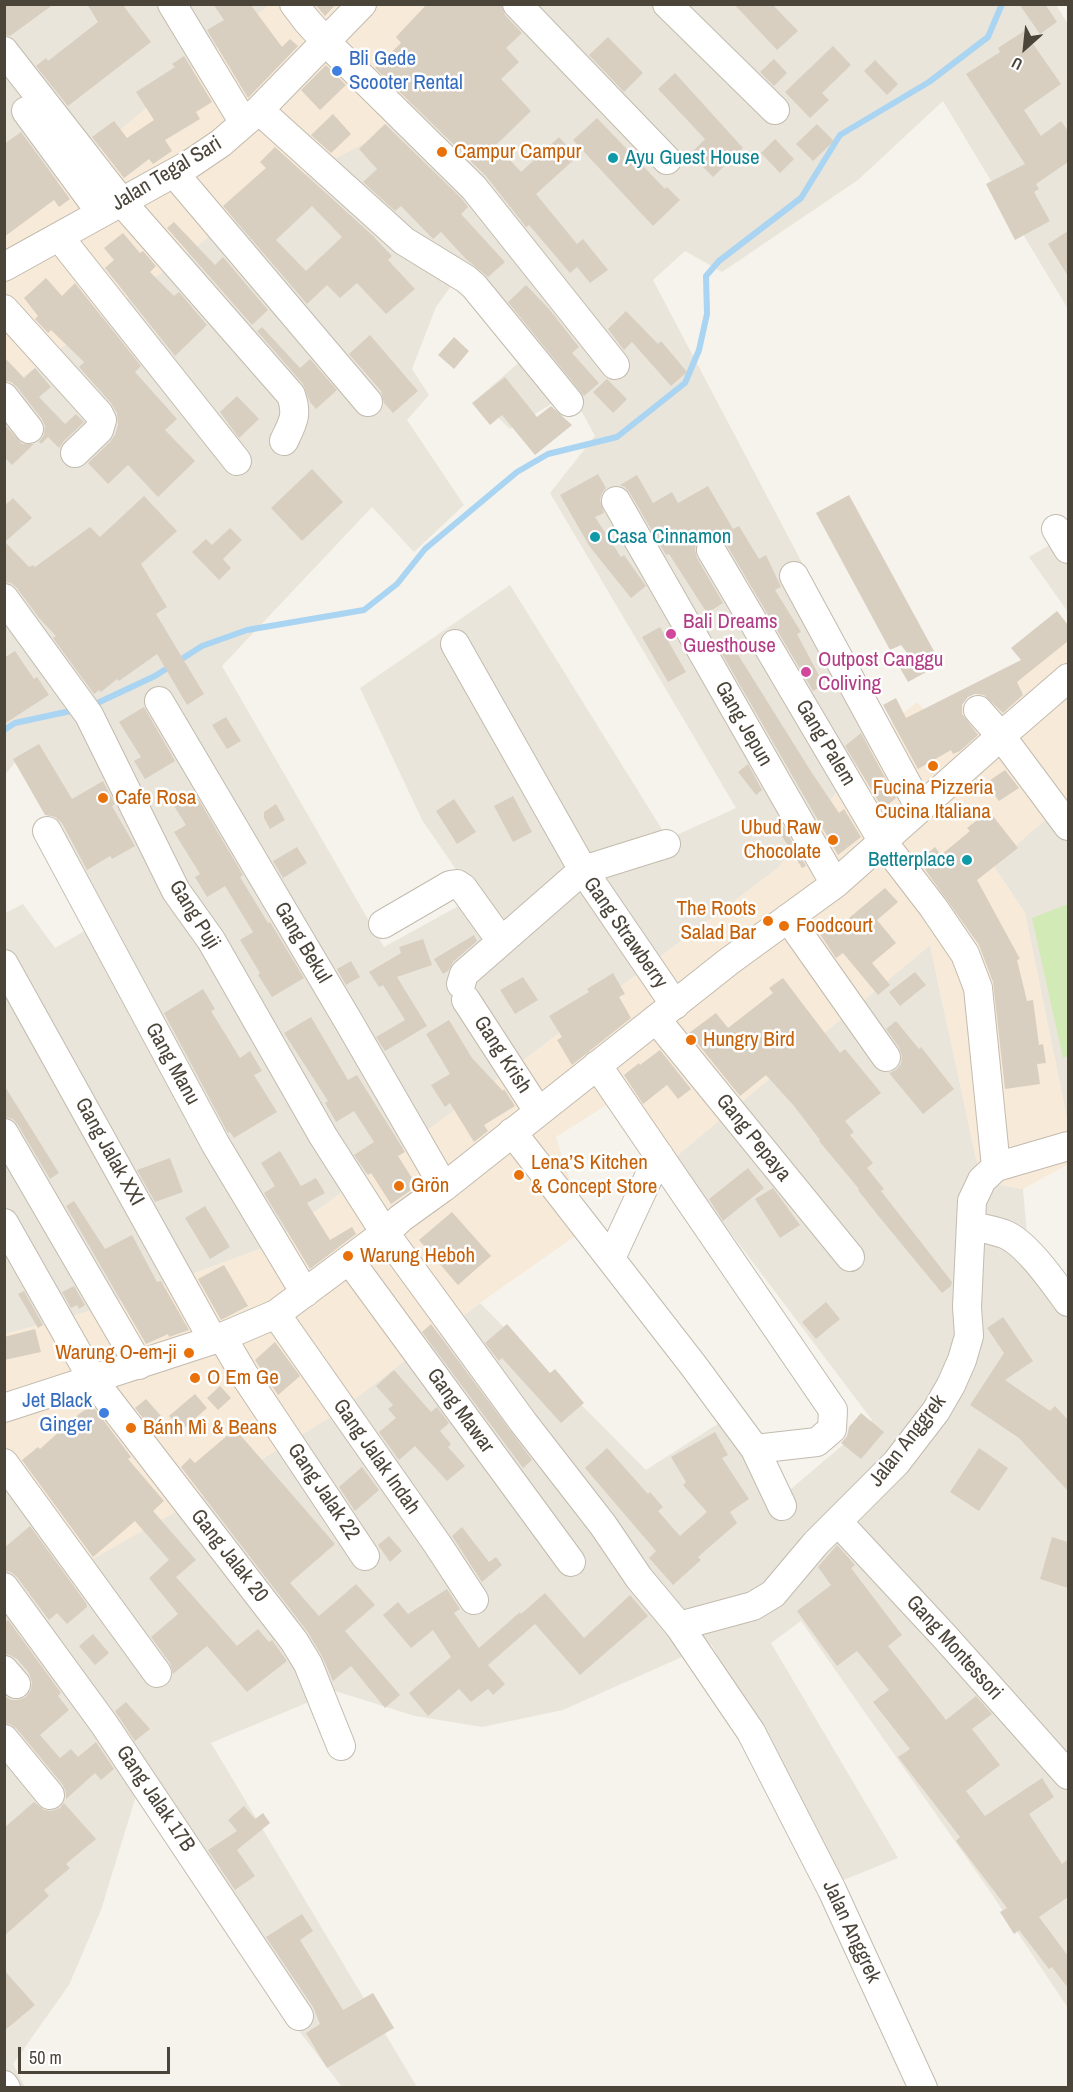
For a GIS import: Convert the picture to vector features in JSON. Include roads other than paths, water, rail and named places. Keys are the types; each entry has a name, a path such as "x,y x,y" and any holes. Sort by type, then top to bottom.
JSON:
{"street":[{"path":"172,4 252,117 404,241 466,279 568,402"},
{"path":"294,4 326,42 474,188 615,365"},
{"name":"Jalan Tegal Sari","path":"4,267 174,173 220,143 252,117 362,4"},
{"path":"518,4 667,160"},
{"path":"667,4 775,110"},
{"path":"6,54 9,79 18,100 111,207 291,395 296,408 294,420 284,441"},
{"path":"174,173 368,402"},
{"path":"60,238 237,461"},
{"path":"4,309 102,420 99,430 75,453"},
{"path":"4,397 29,429"},
{"name":"Gang Jepun","path":"616,501 835,884"},
{"name":"Gang Palem","path":"711,550 884,842 965,954 978,988 996,1167"},
{"path":"794,576 920,808"},
{"name":"Gang Puji","path":"4,598 89,715 176,891 211,940 323,1136 385,1233"},
{"path":"455,644 583,870 666,844"},
{"path":"4,1408 218,1338 276,1314 350,1261 401,1218 444,1187 728,962 835,884 1068,678"},
{"name":"Gang Bekul","path":"159,701 345,1014 444,1187"},
{"path":"978,710 1001,736 1068,826"},
{"name":"Gang Manu","path":"47,831 216,1145 305,1293"},
{"name":"Gang Strawberry","path":"464,986 501,941 583,870 665,1012"},
{"path":"383,924 450,885 457,884 463,888 501,941"},
{"path":"788,918 886,1058"},
{"name":"Gang Jalak XXI","path":"4,964 218,1338"},
{"name":"Gang Krish","path":"464,986 538,1111"},
{"name":"Gang Pepaya","path":"665,1012 850,1257"},
{"path":"597,1065 833,1410 832,1429 817,1442 755,1449"},
{"path":"512,1132 611,1258 755,1449 782,1506"},
{"path":"4,1133 139,1365"},
{"path":"996,1167 1068,1146"},
{"path":"611,1258 658,1155"},
{"name":"Jalan Anggrek","path":"679,1626 753,1606 773,1594 816,1543 896,1463 936,1411 962,1360 969,1336 972,1201 982,1180 996,1167"},
{"name":"Gang Jalak 20","path":"4,1223 93,1380 294,1641 308,1664 341,1746"},
{"path":"971,1226 1006,1234 1021,1245 1042,1267 1068,1302"},
{"name":"Jalan Anggrek","path":"385,1233 523,1422 603,1525 639,1578 679,1626 751,1732 832,1890 923,2088"},
{"name":"Gang Mawar","path":"350,1261 570,1562"},
{"name":"Gang Jalak Indah","path":"276,1314 474,1600"},
{"name":"Gang Jalak 22","path":"218,1338 365,1556"},
{"path":"4,1463 156,1673"},
{"name":"Gang Montessori","path":"838,1522 945,1637 1068,1776"},
{"name":"Gang Jalak 17B","path":"4,1587 104,1724 299,2016"},
{"path":"4,1738 50,1795"}],"waterway":[{"path":"91,706 155,676 202,646 247,630 364,610 397,584 425,549 517,472 548,454 617,437 685,383 699,350 707,314 706,276 719,261 801,198 840,135 929,82 988,37 1002,4"},
{"path":"4,730 15,723 75,710"}],"place":[{"name":"Bli Gede Scooter Rental","path":"337,71"},
{"name":"Campur Campur","path":"442,152"},
{"name":"Ayu Guest House","path":"613,158"},
{"name":"Casa Cinnamon","path":"595,537"},
{"name":"Bali Dreams Guesthouse","path":"671,634"},
{"name":"Outpost Canggu Coliving","path":"806,672"},
{"name":"Fucina Pizzeria Cucina Italiana","path":"933,766"},
{"name":"Cafe Rosa","path":"103,798"},
{"name":"Ubud Raw Chocolate","path":"833,840"},
{"name":"Betterplace","path":"967,860"},
{"name":"The Roots Salad Bar","path":"768,921"},
{"name":"Foodcourt","path":"784,926"},
{"name":"Hungry Bird","path":"691,1040"},
{"name":"Lena’S Kitchen & Concept Store","path":"519,1175"},
{"name":"Grön","path":"399,1186"},
{"name":"Warung Heboh","path":"348,1256"},
{"name":"Warung O-em-ji","path":"189,1353"},
{"name":"O Em Ge","path":"195,1378"},
{"name":"Jet Black Ginger","path":"104,1413"},
{"name":"Bánh Mì & Beans","path":"131,1428"}]}
